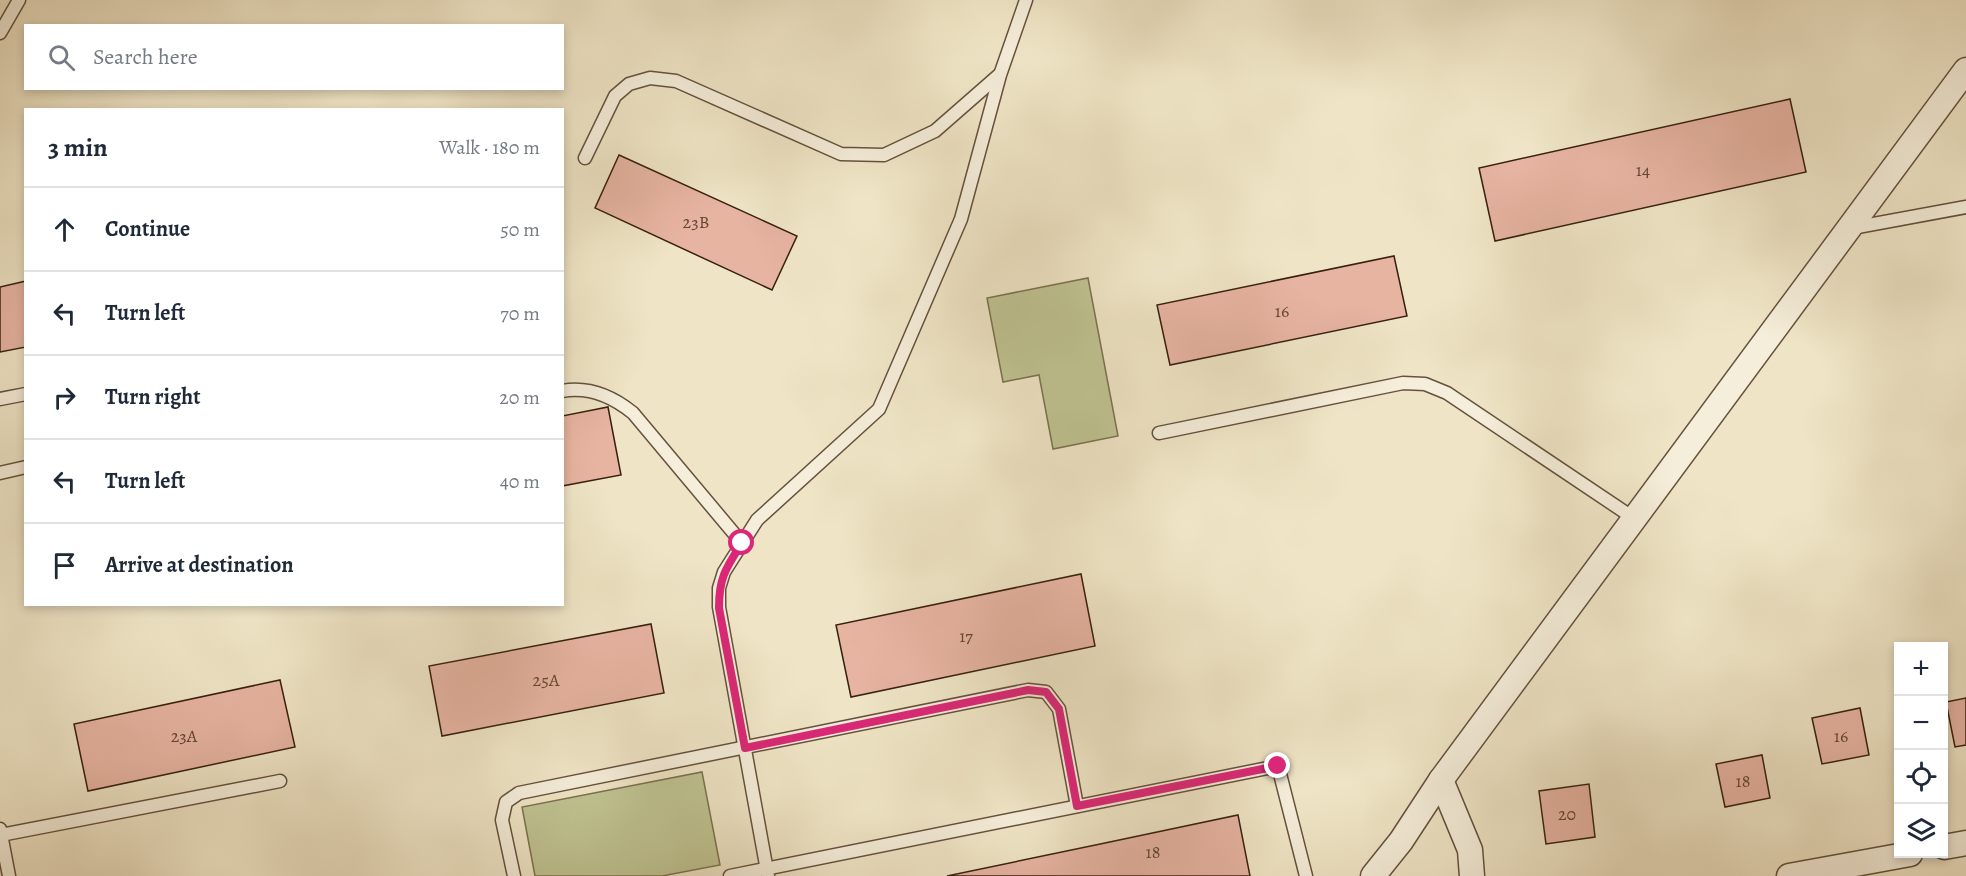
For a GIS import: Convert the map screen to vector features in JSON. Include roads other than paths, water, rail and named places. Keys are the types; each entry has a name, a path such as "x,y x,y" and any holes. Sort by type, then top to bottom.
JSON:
{"street":[{"path":"1372,876 1401,841 1441,780 1966,70"},
{"path":"1441,780 1470,850 1472,876"},
{"path":"1948,846 1966,843"},
{"path":"1790,876 1894,857"}],"lane":[{"path":"0,33 19,0"},
{"path":"767,872 719,608 719,588 724,572 757,520 879,409 961,219 1000,75 1026,0"},
{"path":"585,158 615,96 628,84 650,78 676,81 841,154 885,155 935,131 1000,75"},
{"path":"1850,229 1966,207"},
{"path":"1159,433 1403,383 1425,384 1447,393 1635,519"},
{"path":"564,391 589,390 611,398 633,413 742,543"},
{"path":"0,399 24,394"},
{"path":"0,473 24,468"},
{"path":"514,876 502,820 506,802 519,794 1028,690 1046,692 1059,709 1077,806"},
{"path":"730,876 767,872 1278,766 1306,876"},
{"path":"9,876 1,832 280,781"}]}
